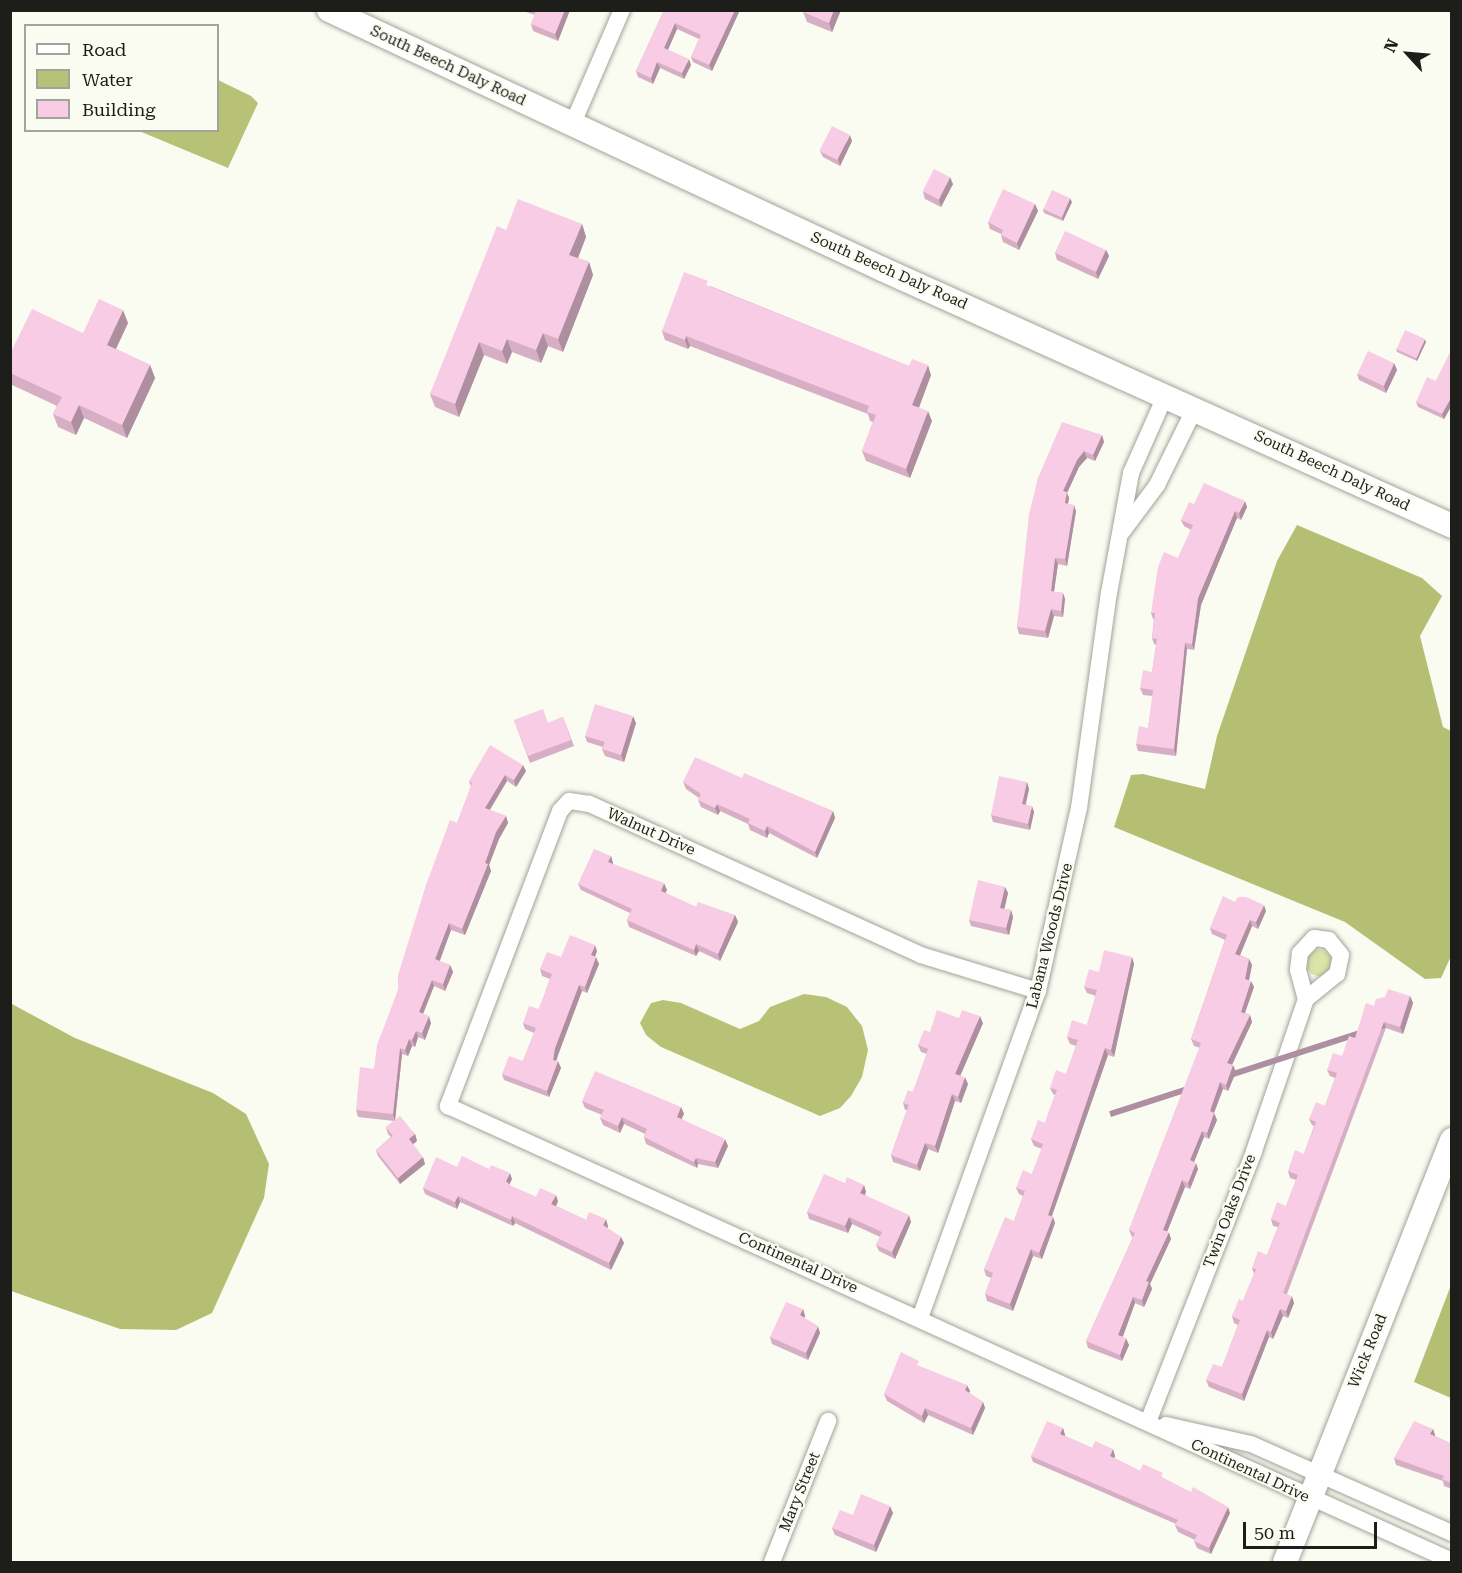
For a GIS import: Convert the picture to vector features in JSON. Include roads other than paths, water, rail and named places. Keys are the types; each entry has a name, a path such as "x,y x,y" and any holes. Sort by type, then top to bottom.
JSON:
{"street":[{"name":"South Beech Daly Road","path":"329,10 360,17 573,123 882,269 1166,394 1452,526"},
{"path":"573,123 622,10"},
{"name":"Labana Woods Drive","path":"920,1318 1038,991 1079,808 1118,538 1131,473 1166,394"},
{"name":"Labana Woods Drive","path":"1118,538 1157,485 1195,408"},
{"name":"Walnut Drive","path":"448,1106 560,811 569,801 589,804 921,955 1038,991"},
{"name":"Twin Oaks Drive","path":"1148,1422 1254,1151 1306,999"},
{"name":"Continental Drive","path":"448,1106 1148,1422 1310,1500 1452,1561"},
{"name":"Wick Road","path":"1286,1563 1319,1473 1452,1140"},
{"name":"Mary Street","path":"772,1563 828,1421"},
{"name":"Continental Drive","path":"1148,1422 1251,1444 1452,1533"}],"water":[{"path":"219,80 251,96 258,103 228,168 141,132 219,132"},
{"path":"804,994 826,997 847,1007 862,1026 868,1050 862,1077 851,1096 840,1108 820,1116 661,1047 646,1035 640,1023 651,1003 663,1000 681,1003 740,1029 759,1021 770,1007"}]}
